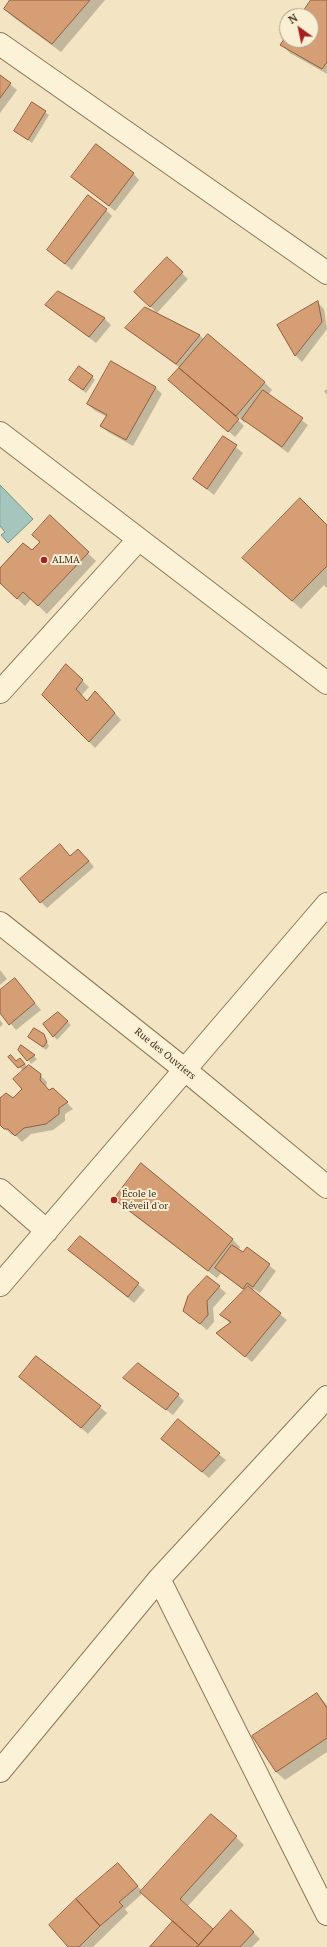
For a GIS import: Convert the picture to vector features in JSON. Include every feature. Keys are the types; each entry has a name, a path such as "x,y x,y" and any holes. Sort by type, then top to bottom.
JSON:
{"street":[{"path":"0,44 327,273"},
{"path":"0,433 327,683"},
{"path":"0,692 138,540"},
{"path":"0,1285 327,904"},
{"name":"Rue des Ouvriers","path":"0,923 184,1069 327,1187"},
{"path":"0,1190 46,1231"},
{"path":"0,1771 160,1579 327,1397"},
{"path":"160,1579 327,1914"}],"water":[{"path":"0,485 33,519 8,543 1,535 5,532 0,526"}],"building":[{"path":"10,0 90,0 52,44 4,9"},
{"path":"311,0 327,0 327,62 322,69 285,48 319,48 319,8 306,8"},
{"path":"0,75 11,83 0,98"},
{"path":"32,102 46,111 28,140 14,131"},
{"path":"96,144 134,173 109,206 71,177"},
{"path":"88,195 107,209 65,264 47,250"},
{"path":"167,257 183,272 150,307 134,292"},
{"path":"58,291 105,318 89,337 45,305"},
{"path":"318,301 322,322 295,356 277,325"},
{"path":"145,307 200,335 176,364 125,328"},
{"path":"208,334 265,382 236,416 179,368"},
{"path":"111,361 156,387 126,440 100,426 107,415 87,404"},
{"path":"79,366 93,376 83,390 69,380"},
{"path":"179,368 239,419 228,432 168,380"},
{"path":"263,390 303,418 282,447 242,419"},
{"path":"223,436 237,445 207,489 193,479"},
{"path":"300,498 327,525 327,566 292,601 242,558"},
{"name":"ALMA","path":"50,515 89,552 38,606 23,592 17,599 0,583 0,568 23,543 32,550 40,542 32,535"},
{"path":"66,664 83,680 76,689 87,701 95,691 115,713 89,742 42,695"},
{"path":"60,844 70,856 78,849 89,861 40,903 20,879"},
{"path":"15,978 35,1003 9,1025 0,1013 0,990"},
{"path":"58,1012 68,1021 53,1037 43,1024"},
{"path":"34,1028 44,1034 47,1042 43,1047 28,1037"},
{"path":"21,1045 35,1055 27,1061 18,1050"},
{"path":"11,1055 16,1061 20,1058 25,1064 18,1068 8,1057"},
{"path":"29,1065 41,1074 40,1080 49,1090 53,1088 68,1102 59,1108 59,1114 46,1124 24,1128 15,1136 8,1129 4,1129 0,1125 0,1098 6,1093 13,1098 22,1089 13,1079"},
{"path":"141,1163 233,1239 208,1271 114,1199"},
{"path":"80,1236 139,1283 128,1297 68,1250"},
{"path":"232,1245 243,1252 247,1247 270,1264 253,1287 247,1283 243,1289 215,1268"},
{"path":"207,1276 220,1286 207,1301 208,1315 200,1324 183,1311 188,1296"},
{"path":"248,1286 281,1313 245,1357 216,1333 231,1322 220,1315"},
{"path":"36,1356 101,1406 81,1428 19,1377"},
{"path":"138,1363 179,1394 166,1410 123,1378"},
{"path":"178,1419 220,1453 202,1472 161,1439"},
{"path":"317,1693 327,1708 327,1738 276,1772 252,1736"},
{"path":"211,1814 237,1836 180,1899 213,1929 199,1945 140,1892"},
{"path":"118,1863 138,1886 119,1902 123,1906 100,1926 76,1899"},
{"path":"76,1899 100,1926 79,1947 68,1947 49,1925"},
{"path":"231,1910 254,1932 240,1947 197,1947"},
{"path":"173,1921 199,1945 197,1947 150,1947"}],"place":[{"name":"ALMA","path":"44,560"},
{"name":"École le Réveil d'or","path":"114,1200"}]}
